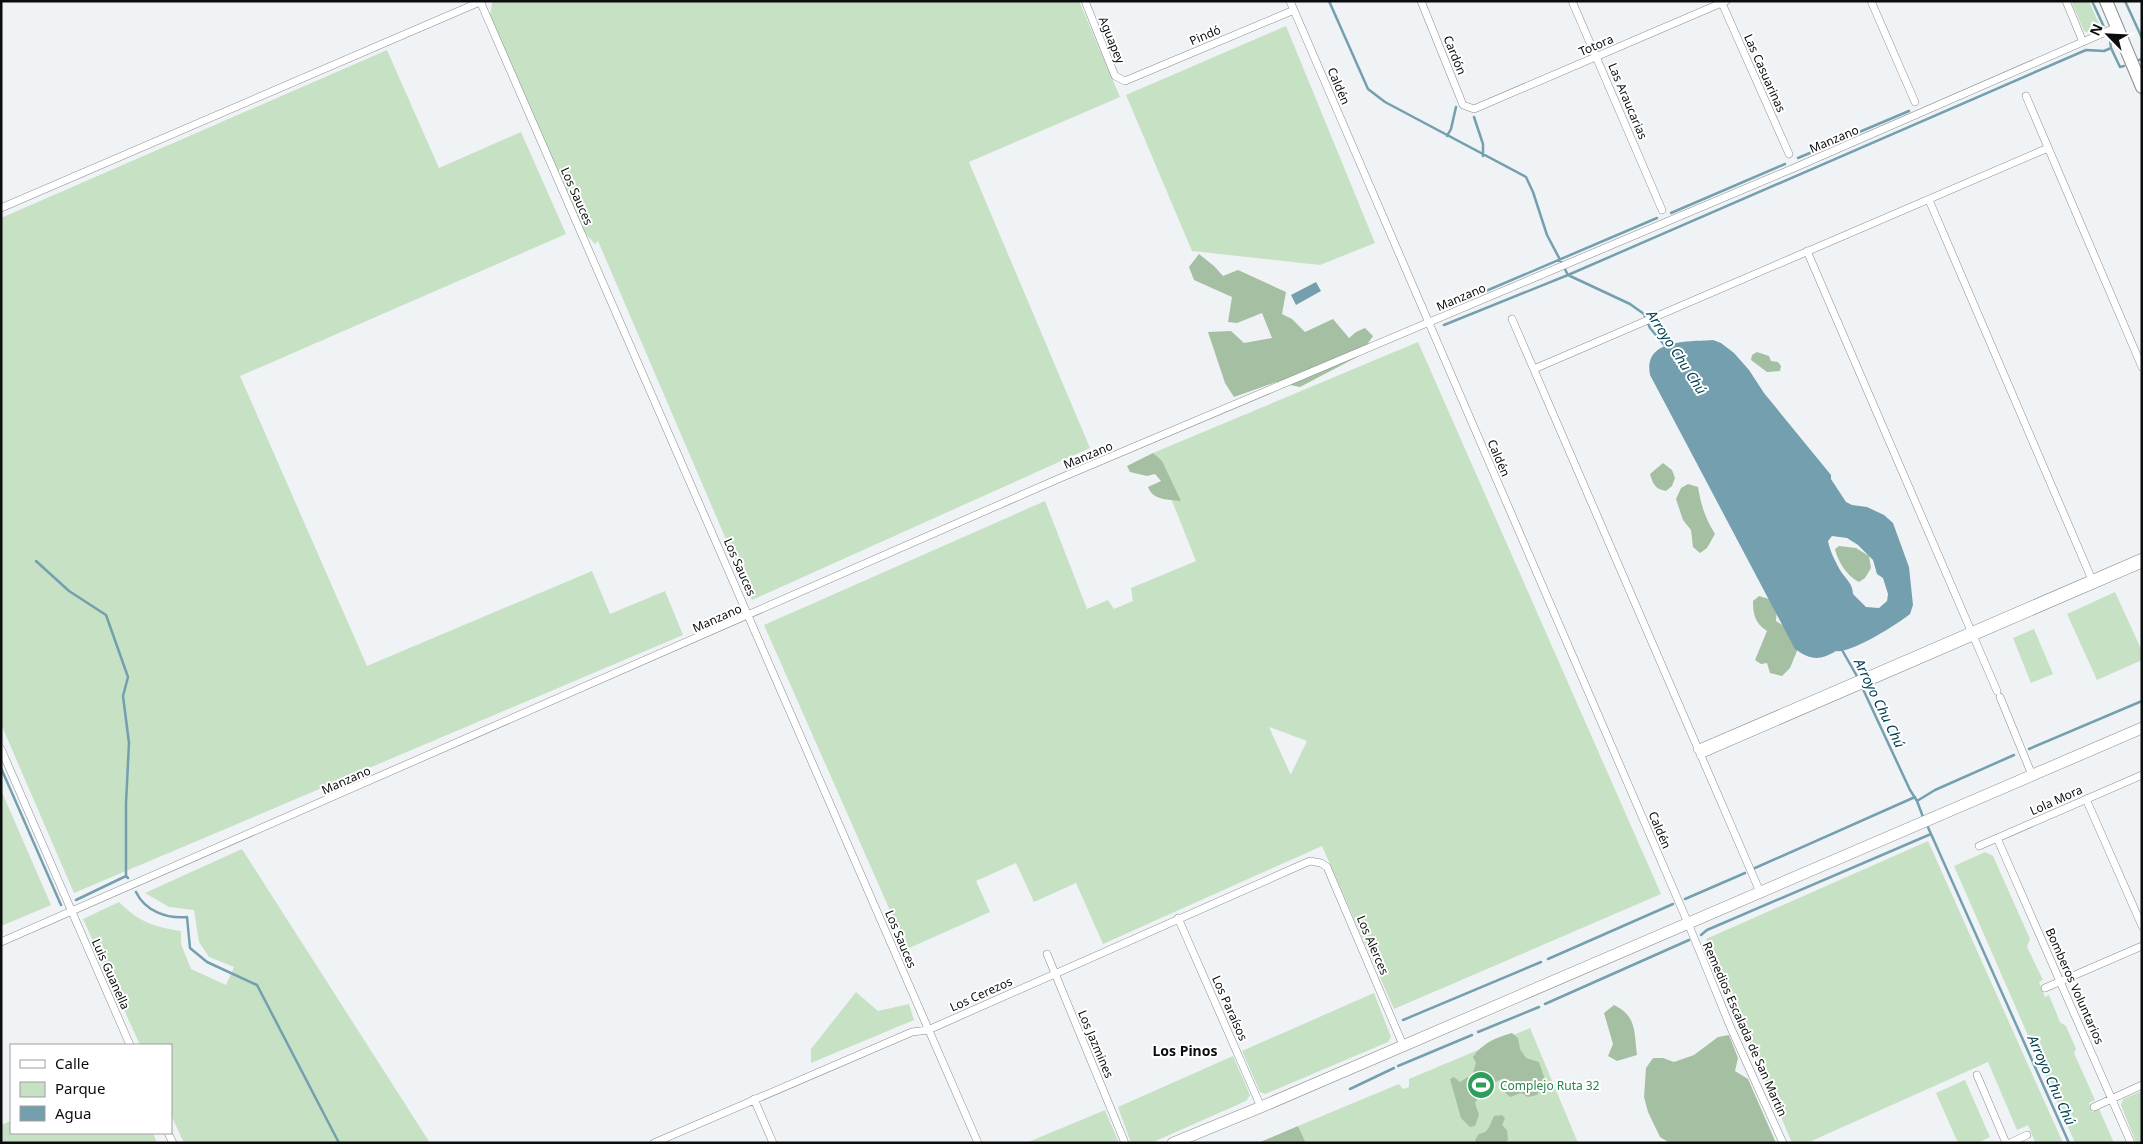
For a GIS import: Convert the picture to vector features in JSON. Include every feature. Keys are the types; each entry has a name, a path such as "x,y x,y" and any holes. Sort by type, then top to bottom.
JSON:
{"highway":[{"path":"2106,1 2142,87"}],"main road":[{"path":"1173,1143 1261,1107 2142,728"}],"street":[{"name":"Aguapey","path":"1085,1 1114,76 1125,81"},
{"name":"Caldén","path":"1290,1 1688,923"},
{"name":"Cardón","path":"1421,1 1463,105 1474,109"},
{"name":"Las Araucarias","path":"1572,1 1662,210"},
{"path":"1871,1 1915,102"},
{"path":"2066,1 2084,42"},
{"path":"1,208 480,2"},
{"name":"Los Sauces","path":"480,2 978,1143"},
{"name":"Totora","path":"1474,109 1723,2"},
{"name":"Las Casuarinas","path":"1723,2 1789,154"},
{"name":"Pindó","path":"1125,81 1294,10"},
{"name":"Manzano","path":"1,942 749,616 1058,479 1568,264 2117,28"},
{"path":"2026,96 2142,367"},
{"path":"1534,369 2048,148"},
{"path":"1929,200 2093,581"},
{"path":"1807,251 1973,633 2032,775"},
{"path":"1512,319 1760,892"},
{"path":"1699,752 2093,581 2142,557"},
{"path":"2093,581 2142,564"},
{"name":"Luis Guanella","path":"1,749 130,1044"},
{"name":"Lola Mora","path":"1979,846 2142,775"},
{"path":"2086,799 2142,926"},
{"name":"Bomberos Voluntarios","path":"1997,838 2131,1143"},
{"name":"Los Cerezos","path":"654,1143 912,1032 928,1030 1303,863 1315,861"},
{"name":"Los Alerces","path":"1315,861 1327,867 1403,1046"},
{"name":"Los Paraísos","path":"1178,918 1261,1107"},
{"name":"Remedios Escalada de San Martin","path":"1688,923 1730,1026 1783,1143"},
{"path":"2045,988 2142,946"},
{"name":"Los Jazmines","path":"1047,954 1125,1143"},
{"path":"1977,1075 2008,1143 2027,1135"},
{"path":"2094,1106 2142,1085"},
{"path":"754,1099 773,1143"}],"green space":[{"path":"496,1 1079,1 1120,97 969,162 1090,448 752,600 598,241 595,244 584,232 490,16 492,3"},
{"path":"2071,1 2089,1 2102,31 2091,35 2084,31"},
{"path":"1286,26 1375,243 1320,265 1192,251 1126,95"},
{"path":"387,50 439,168 521,132 566,234 240,376 367,666 592,571 610,614 665,591 683,635 74,893 1,724 1,218"},
{"path":"1199,254 1223,276 1238,270 1286,292 1282,314 1292,319 1305,332 1333,319 1349,338 1365,328 1373,336 1359,356 1300,387 1276,382 1234,397 1225,383 1208,332 1231,331 1244,343 1272,338 1262,313 1237,323 1228,322 1232,297 1194,280 1189,267"},
{"path":"1418,342 1661,894 1394,1009 1322,846 1103,944 1076,883 1034,902 1016,863 976,881 990,912 907,949 764,625 1045,501 1087,609 1108,600 1114,609 1133,601 1131,588 1196,561 1153,453","holes":["1269,727 1307,741 1291,774"]},
{"path":"1757,352 1769,356 1771,361 1778,362 1781,366 1780,371 1767,372 1751,360 1752,355"},
{"path":"1153,453 1162,461 1181,501 1157,497 1150,492 1148,487 1161,481 1155,474 1147,476 1130,472 1127,466"},
{"path":"1663,463 1672,470 1675,478 1672,486 1666,491 1655,486 1650,474"},
{"path":"1688,484 1698,487 1704,511 1715,534 1707,548 1700,553 1693,547 1691,530 1683,520 1676,499 1681,488"},
{"path":"1839,546 1856,548 1869,556 1871,568 1865,578 1859,582 1847,572 1836,554 1835,549"},
{"path":"2115,592 2142,651 2142,660 2097,680 2067,614"},
{"path":"1759,596 1772,600 1777,608 1776,621 1787,628 1799,646 1790,668 1782,676 1770,673 1767,663 1761,664 1755,660 1767,631 1757,622 1754,615 1753,601"},
{"path":"2034,629 2053,674 2031,683 2013,638"},
{"path":"1,790 51,905 1,926"},
{"path":"1928,841 2063,1143 2034,1143 2028,1125 2017,1130 1988,1062 1807,1143 1792,1143 1706,939"},
{"path":"242,849 430,1143 184,1143 172,1117 172,1044 140,1044 83,919 119,902 147,923 181,931 181,944 191,969 226,985 234,967 209,957 199,942 194,910 169,907 145,893"},
{"path":"1985,852 1993,856 2030,939 2027,947 2043,980 2039,982 2045,997 2049,995 2060,1022 2066,1026 2076,1049 2074,1053 2095,1100 2089,1103 2092,1112 2099,1109 2114,1143 2075,1143 1954,866"},
{"path":"856,992 878,1011 909,1004 914,1020 811,1063 811,1049"},
{"path":"1374,993 1391,1037 1388,1042 1265,1094 1260,1092 1242,1051"},
{"path":"1614,1005 1627,1014 1631,1020 1637,1055 1617,1061 1608,1056 1613,1044 1604,1013"},
{"name":"Complejo Ruta 32","path":"1530,1028 1578,1143 1306,1143 1298,1126 1399,1084 1403,1089 1409,1087 1409,1079"},
{"path":"1512,1033 1518,1038 1520,1049 1526,1058 1539,1062 1545,1080 1537,1095 1528,1097 1521,1093 1510,1097 1505,1092 1509,1082 1505,1078 1487,1085 1475,1103 1479,1115 1475,1126 1470,1127 1461,1118 1450,1079 1454,1077 1460,1082 1468,1077 1471,1079 1476,1063 1473,1057 1477,1052 1490,1041"},
{"path":"1729,1035 1738,1058 1735,1071 1748,1079 1776,1143 1670,1143 1660,1137 1648,1112 1644,1097 1646,1068 1653,1058 1663,1058 1674,1062 1694,1055 1718,1037"},
{"path":"1233,1056 1250,1095 1246,1101 1151,1143 1131,1143 1118,1107"},
{"path":"1965,1080 1990,1137 1978,1143 1958,1143 1936,1093"},
{"path":"2142,1091 2142,1143 2136,1143 2121,1105 2123,1099"},
{"path":"1105,1110 1119,1143 1026,1143"},
{"path":"1502,1115 1505,1118 1502,1125 1507,1130 1508,1140 1505,1143 1477,1143 1475,1140 1479,1134 1487,1130 1494,1116"},
{"path":"10,1121 10,1134 153,1134 157,1143 1,1143 1,1125"},
{"path":"1298,1126 1306,1143 1258,1143"}],"water":[{"path":"1316,282 1321,291 1296,305 1291,295"},
{"path":"1713,340 1721,343 1734,353 1749,370 1764,393 1831,475 1831,479 1846,502 1852,505 1867,507 1884,515 1893,523 1909,567 1913,605 1910,614 1904,619 1852,648 1836,651 1820,658 1811,657 1795,649 1650,375 1650,363 1654,354 1661,348 1681,342","holes":["1832,536 1847,538 1858,545 1873,560 1877,574 1883,578 1888,594 1887,601 1879,608 1866,607 1853,594 1850,584 1835,560 1828,541"]}],"waterway":[{"name":"Arroyo Chu Chú","path":"1329,1 1368,89 1385,102 1526,177 1547,235 1568,275 1630,304 1644,314 1650,328 1666,347"},
{"path":"2092,1 2104,27"},
{"path":"2125,1 2142,38"},
{"path":"2110,40 2111,48"},
{"path":"1444,325 1568,275 2086,50 2104,51 2111,48 2120,67 2124,66"},
{"path":"1447,136 1451,129 1456,107"},
{"path":"1798,158 1909,111"},
{"path":"1474,117 1483,144 1483,156"},
{"path":"1671,213 1785,164"},
{"path":"1439,311 1657,218"},
{"path":"36,561 69,591 106,615 128,677 123,696 129,743 126,803 126,876"},
{"name":"Arroyo Chu Chú","path":"1842,650 1858,678"},
{"name":"Arroyo Chu Chú","path":"1862,687 1923,817"},
{"path":"2029,749 2142,701"},
{"path":"1917,801 1935,790 2014,755"},
{"path":"1,768 61,905"},
{"path":"1755,868 1915,797"},
{"name":"Arroyo Chu Chú","path":"1927,825 2069,1143"},
{"path":"1701,935 1707,930 1931,834"},
{"path":"1685,899 1745,873"},
{"path":"76,900 126,876 128,878"},
{"path":"136,892 145,904 157,912 172,917 187,917 190,948 207,962 257,985 339,1143"},
{"path":"1548,959 1673,904"},
{"path":"1545,1004 1689,940"},
{"path":"1403,1020 1541,962"},
{"path":"1478,1032 1539,1007"},
{"path":"1398,1066 1472,1035"},
{"path":"1350,1089 1394,1068"}],"place":[{"name":"Complejo Ruta 32","path":"1481,1085"}],"district":[{"name":"Los Pinos","path":"1185,1050"}]}
